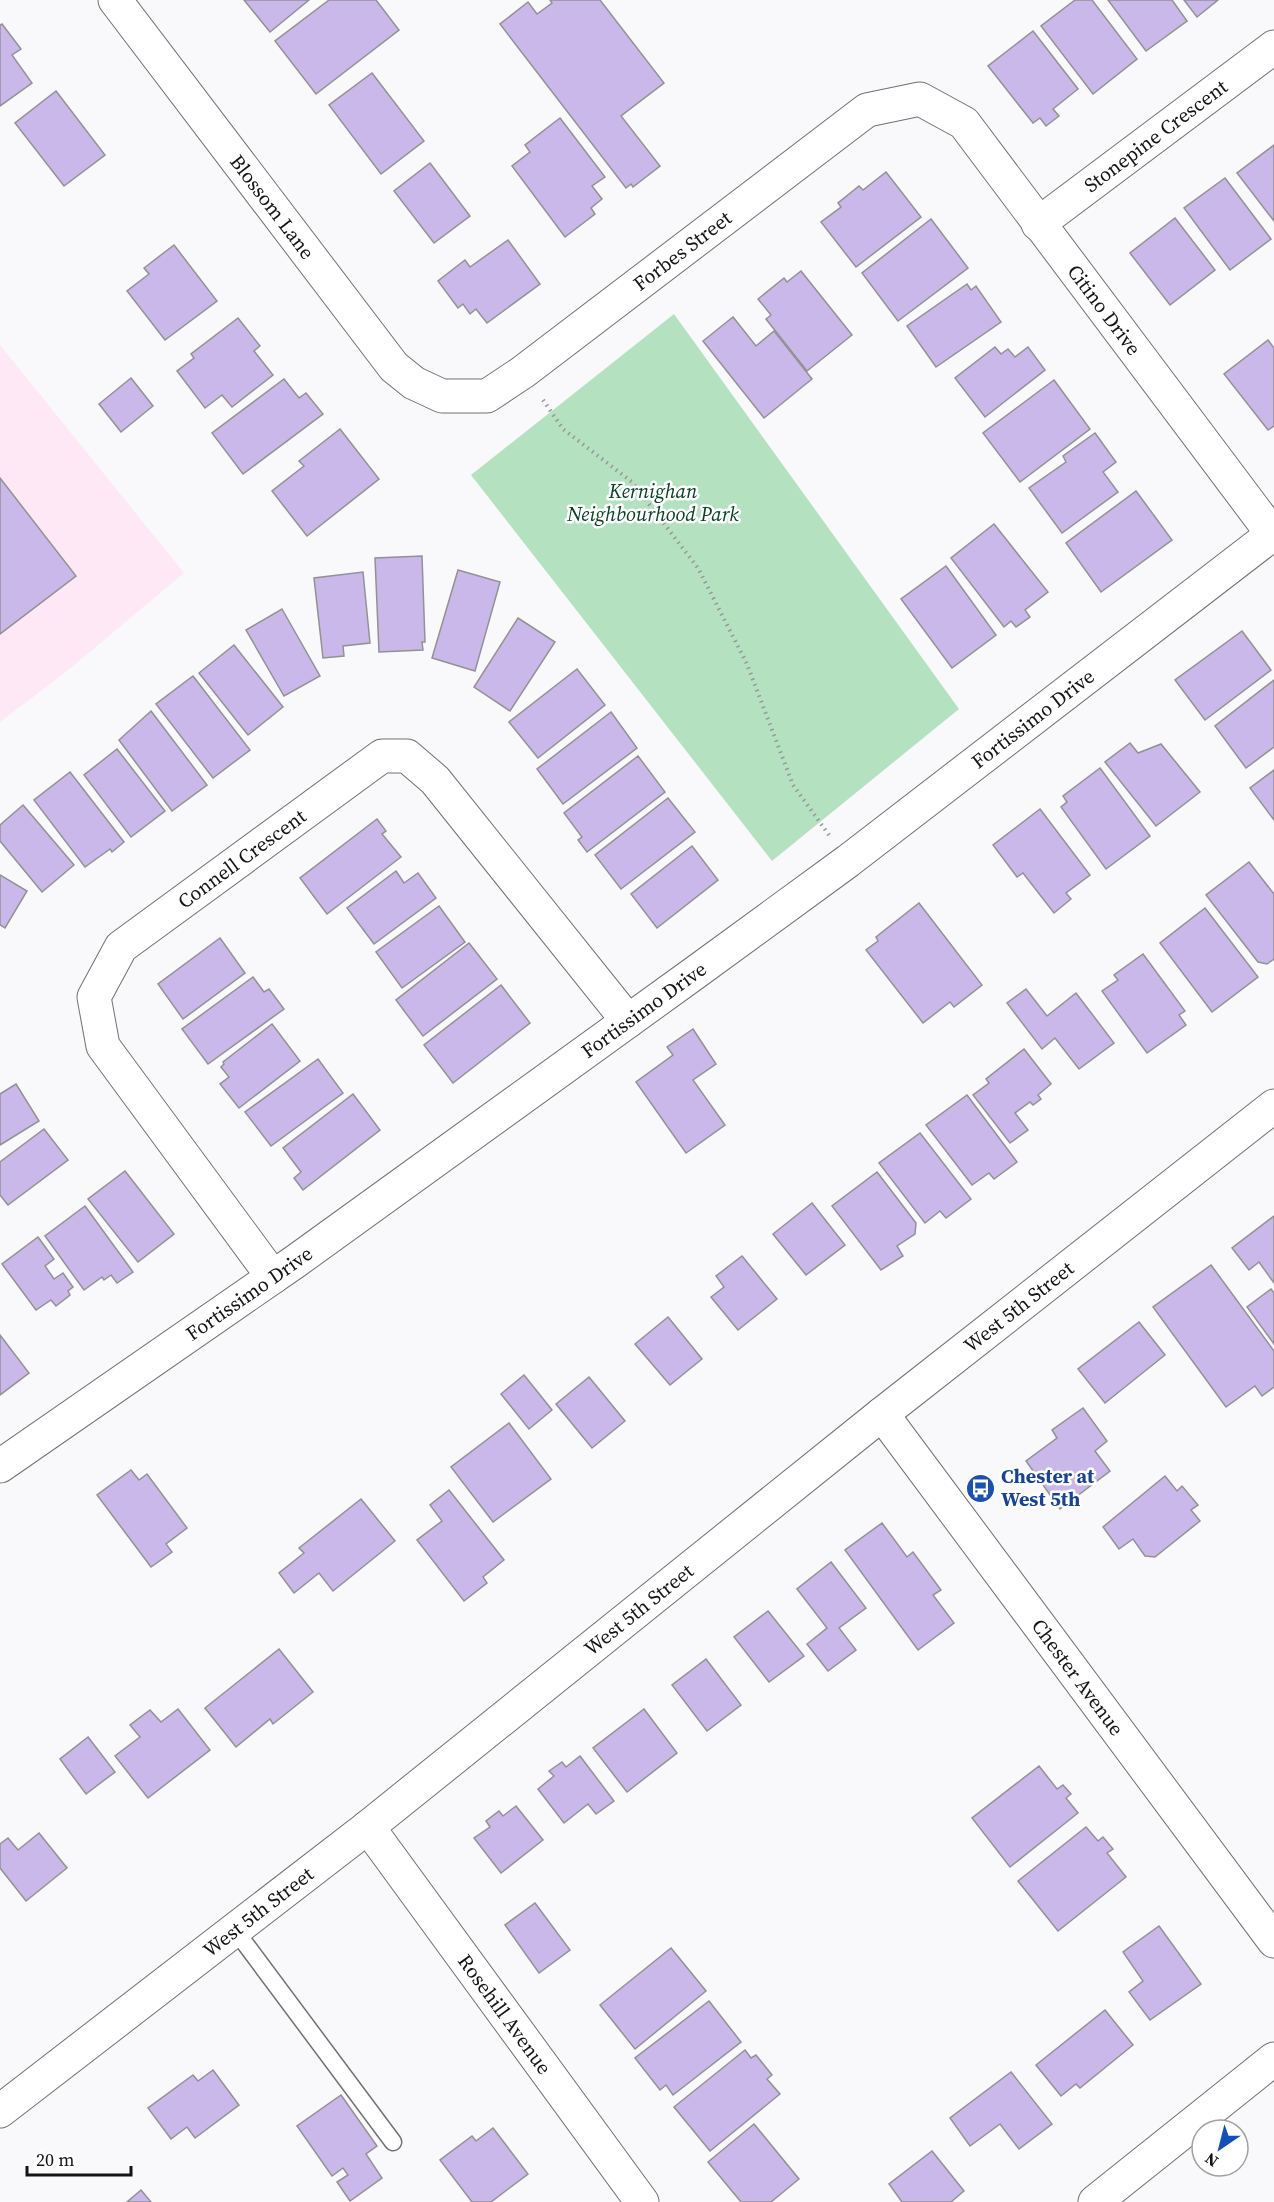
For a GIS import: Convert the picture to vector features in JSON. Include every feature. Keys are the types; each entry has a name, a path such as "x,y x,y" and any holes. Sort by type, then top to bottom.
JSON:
{"street":[{"name":"Blossom Lane","path":"114,0 393,367 414,384 442,396"},
{"name":"Stonepine Crescent","path":"1038,224 1274,47"},
{"name":"Forbes Street","path":"442,396 487,396 523,372 867,110 920,99"},
{"name":"Citino Drive","path":"920,99 964,123 1273,534"},
{"name":"Fortissimo Drive","path":"0,1466 273,1277 848,861 1273,534"},
{"name":"Connell Crescent","path":"273,1277 103,1046 94,997 121,947 382,756 407,756 435,780 628,1021"},
{"name":"West 5th Street","path":"0,2111 368,1827 882,1414 1274,1106"},
{"name":"Chester Avenue","path":"882,1414 1274,1941"},
{"name":"Rosehill Avenue","path":"368,1827 642,2202"},
{"path":"1095,2202 1274,2059"}],"lane":[{"path":"235,1930 393,2142"}],"path":[{"path":"523,372 563,429 632,482 698,568 747,664 794,785 848,861"}],"shaded area":[{"path":"0,345 184,573 67,671 0,722"}],"green space":[{"name":"Kernighan Neighbourhood Park","path":"674,314 959,709 772,861 471,475"}],"building":[{"path":"244,0 309,0 270,32"},
{"path":"329,0 376,0 399,30 316,94 275,41"},
{"path":"550,0 600,0 664,83 621,116 660,166 633,187 631,184 626,188 500,24 528,2 537,14 552,3"},
{"path":"1075,0 1092,0 1137,59 1093,94 1041,26"},
{"path":"1108,0 1172,0 1187,21 1146,51"},
{"path":"1184,0 1218,0 1197,17"},
{"path":"2,24 21,49 12,55 32,83 0,106 0,25"},
{"path":"1033,31 1078,89 1053,109 1059,116 1046,126 1040,118 1033,123 988,66"},
{"path":"372,73 424,141 381,174 329,105"},
{"path":"56,91 105,155 64,186 15,123"},
{"path":"560,118 605,177 592,186 602,199 591,208 595,214 565,237 512,166 530,152 525,145"},
{"path":"1274,145 1274,221 1237,173"},
{"path":"430,163 470,216 434,243 394,191"},
{"path":"886,172 921,217 856,267 821,222 841,207 838,203 859,186 863,190"},
{"path":"1225,178 1271,239 1230,270 1184,208"},
{"path":"1175,218 1215,270 1170,305 1130,253"},
{"path":"931,219 968,268 898,321 862,273"},
{"path":"508,240 540,284 487,323 476,309 470,314 463,304 458,308 438,281 465,260 470,267"},
{"path":"174,245 217,301 165,340 127,291 149,274 144,268"},
{"path":"801,271 852,335 807,371 766,319 771,315 758,299 784,278 787,282"},
{"path":"967,284 971,290 976,286 1001,322 936,367 907,326"},
{"path":"733,317 756,346 774,331 812,379 764,418 703,341"},
{"path":"238,318 260,346 254,351 273,375 232,407 222,395 205,408 177,371 194,358 191,354"},
{"path":"1268,340 1274,348 1274,426 1268,430 1224,374"},
{"path":"995,347 1001,354 1008,349 1015,357 1028,347 1045,370 985,417 955,378"},
{"path":"131,378 153,406 121,432 99,404"},
{"path":"284,379 299,398 306,393 323,414 243,474 212,433"},
{"path":"1054,380 1090,429 1020,482 983,433"},
{"path":"340,429 379,479 307,536 272,491 304,466 299,461"},
{"path":"1095,433 1116,462 1103,472 1118,492 1062,533 1029,488 1066,462 1063,456"},
{"path":"0,478 76,576 0,634"},
{"path":"1136,491 1172,540 1101,592 1066,543"},
{"path":"994,524 1048,592 1025,610 1030,617 1016,627 1011,621 1004,627 951,558"},
{"path":"422,556 425,642 422,642 423,650 379,652 375,558"},
{"path":"946,566 996,635 952,668 901,599"},
{"path":"458,570 500,582 475,671 432,658"},
{"path":"363,572 370,643 343,646 344,656 323,658 314,578"},
{"path":"282,609 320,676 284,696 246,630"},
{"path":"518,618 555,642 510,711 474,687"},
{"path":"1242,631 1271,670 1205,720 1175,680"},
{"path":"234,645 283,707 248,735 199,673"},
{"path":"577,669 605,705 538,758 509,722"},
{"path":"193,676 250,750 213,778 156,704"},
{"path":"1274,680 1274,747 1246,768 1215,726"},
{"path":"151,711 207,785 172,811 119,740"},
{"path":"611,712 637,748 563,804 537,769"},
{"path":"1130,743 1138,753 1161,744 1200,792 1156,826 1105,762"},
{"path":"117,749 165,811 131,837 84,775"},
{"path":"638,756 665,792 587,852 578,840 582,837 564,813"},
{"path":"1100,768 1150,836 1106,869 1061,807 1067,802 1063,796"},
{"path":"1274,770 1274,820 1250,788"},
{"path":"70,772 124,842 112,852 110,849 85,867 34,800"},
{"path":"668,798 695,832 621,889 595,855"},
{"path":"23,805 74,865 42,892 0,841 0,825"},
{"path":"1040,809 1090,875 1066,893 1071,899 1054,913 1023,873 1017,877 993,845"},
{"path":"377,819 386,831 382,834 401,857 327,914 300,878"},
{"path":"692,846 718,880 657,928 631,894"},
{"path":"1249,862 1274,894 1274,959 1267,964 1258,962 1206,895"},
{"path":"396,871 404,883 418,873 436,898 374,944 347,908"},
{"path":"0,875 27,891 5,928 0,925"},
{"path":"919,903 982,985 954,1007 950,1002 923,1023 866,950 878,941 876,937"},
{"path":"439,906 465,942 402,988 376,952"},
{"path":"1205,908 1258,977 1212,1012 1160,943"},
{"path":"220,938 245,973 183,1019 158,984"},
{"path":"469,943 497,979 423,1036 396,1000"},
{"path":"1143,954 1185,1011 1179,1015 1186,1025 1147,1053 1102,991 1118,980 1114,975"},
{"path":"253,977 264,992 269,989 284,1009 208,1064 182,1029"},
{"path":"501,985 530,1023 453,1083 424,1045"},
{"path":"1026,989 1047,1016 1076,993 1114,1043 1079,1069 1055,1038 1042,1049 1007,1003"},
{"path":"272,1024 300,1061 239,1108 220,1084 229,1077 221,1067 223,1062"},
{"path":"693,1029 716,1064 693,1080 725,1125 686,1153 636,1082 673,1055 667,1047"},
{"path":"1024,1049 1051,1084 1038,1095 1041,1099 1033,1105 1030,1102 1015,1113 1028,1130 1010,1143 973,1095 989,1083 986,1079"},
{"path":"318,1059 343,1093 271,1146 245,1112"},
{"path":"16,1084 39,1121 0,1145 0,1094"},
{"path":"353,1094 380,1130 303,1190 294,1178 301,1172 283,1148"},
{"path":"967,1095 1017,1162 994,1179 989,1173 972,1185 926,1125"},
{"path":"44,1129 68,1160 8,1205 0,1195 0,1162"},
{"path":"920,1133 971,1199 946,1218 940,1211 925,1223 879,1163"},
{"path":"125,1171 174,1234 138,1262 88,1199"},
{"path":"877,1172 916,1223 915,1234 897,1246 903,1256 881,1270 832,1206"},
{"path":"812,1203 845,1245 806,1275 773,1234"},
{"path":"85,1206 133,1272 117,1283 111,1275 104,1280 102,1277 84,1290 45,1236"},
{"path":"1274,1216 1274,1283 1259,1262 1249,1270 1232,1248"},
{"path":"38,1237 54,1259 45,1266 54,1279 63,1273 73,1287 68,1291 70,1295 56,1306 51,1300 36,1310 2,1264"},
{"path":"742,1256 777,1299 738,1330 711,1297 724,1287 716,1276"},
{"path":"1211,1265 1274,1351 1274,1387 1262,1396 1255,1386 1226,1407 1153,1307"},
{"path":"1271,1289 1274,1293 1274,1344 1247,1307"},
{"path":"668,1317 702,1359 670,1385 635,1344"},
{"path":"1139,1322 1165,1355 1105,1403 1078,1369"},
{"path":"0,1335 29,1373 0,1395"},
{"path":"524,1375 552,1410 529,1429 501,1394"},
{"path":"589,1377 625,1421 592,1448 556,1404"},
{"path":"1083,1408 1107,1441 1095,1451 1110,1471 1060,1509 1026,1461 1057,1438 1052,1430"},
{"path":"509,1423 551,1479 493,1522 451,1467"},
{"path":"131,1470 139,1480 147,1474 187,1528 166,1544 172,1552 151,1567 97,1495"},
{"path":"1165,1476 1177,1491 1182,1486 1198,1505 1191,1510 1200,1521 1155,1557 1145,1556 1133,1539 1119,1549 1103,1527"},
{"path":"449,1490 504,1560 483,1577 487,1583 464,1601 417,1540 442,1521 430,1505"},
{"path":"361,1499 395,1541 333,1591 319,1573 294,1593 279,1573 304,1553 299,1548"},
{"path":"882,1523 907,1557 913,1552 941,1590 933,1595 954,1623 918,1650 845,1550"},
{"path":"831,1562 866,1608 839,1628 856,1650 828,1671 807,1644 827,1628 797,1589"},
{"path":"768,1611 804,1656 769,1682 734,1637"},
{"path":"279,1649 313,1692 273,1724 270,1719 236,1747 205,1708"},
{"path":"706,1659 741,1705 707,1731 672,1685"},
{"path":"178,1709 210,1750 148,1798 115,1756 140,1737 130,1725 150,1710 161,1722"},
{"path":"644,1709 677,1753 627,1792 593,1748"},
{"path":"88,1737 115,1772 86,1794 60,1759"},
{"path":"580,1756 614,1801 596,1814 588,1804 564,1823 538,1789 554,1776 549,1771 562,1762 566,1767"},
{"path":"1039,1766 1057,1789 1063,1785 1071,1794 1066,1798 1078,1813 1010,1867 972,1818"},
{"path":"516,1806 543,1840 501,1873 474,1838 490,1827 486,1821 499,1811 503,1816"},
{"path":"1086,1827 1098,1841 1103,1837 1113,1849 1107,1853 1126,1877 1058,1931 1018,1881"},
{"path":"39,1833 67,1868 26,1901 0,1868 0,1844 8,1838 18,1850"},
{"path":"535,1903 570,1950 539,1973 505,1925"},
{"path":"1159,1926 1201,1984 1150,2020 1129,1992 1143,1981 1123,1952"},
{"path":"671,1948 706,1991 635,2049 600,2005"},
{"path":"709,2001 741,2042 673,2095 666,2085 660,2090 635,2058"},
{"path":"1105,2010 1133,2045 1080,2088 1076,2084 1061,2096 1036,2065"},
{"path":"745,2050 751,2058 756,2055 772,2075 767,2079 780,2094 710,2151 674,2107"},
{"path":"213,2070 239,2105 195,2138 187,2127 171,2139 148,2108 193,2075 198,2081"},
{"path":"1011,2072 1052,2124 1019,2149 1000,2124 970,2146 950,2118"},
{"path":"341,2095 377,2146 366,2154 382,2178 350,2201 337,2182 348,2175 343,2168 332,2176 297,2126"},
{"path":"754,2124 799,2179 771,2202 741,2202 708,2162"},
{"path":"493,2128 528,2174 491,2202 472,2202 440,2160 472,2136 476,2141"},
{"path":"932,2151 964,2191 951,2202 902,2202 889,2184"},
{"path":"141,2190 151,2202 127,2202"}],"place":[{"name":"Chester at West 5th","path":"980,1488"}]}
